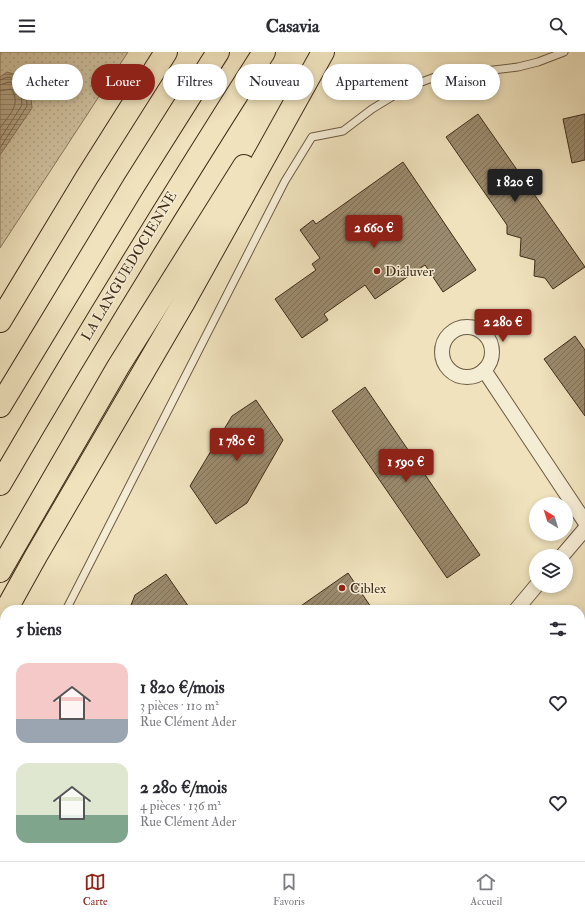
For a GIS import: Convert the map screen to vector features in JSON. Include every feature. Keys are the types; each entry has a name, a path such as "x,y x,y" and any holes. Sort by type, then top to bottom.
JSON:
{"highway":[{"path":"0,321 166,52"},
{"path":"0,406 134,185 218,52"},
{"name":"LA LANGUEDOCIENNE","path":"0,484 80,347 176,189 264,52"},
{"path":"0,572 118,367 315,52"},
{"path":"9,605 36,556 184,302 323,52"}],"street":[{"path":"484,370 585,522"},
{"path":"568,549 585,529"},
{"path":"520,605 530,593"}],"lane":[{"path":"69,605 285,181 312,136 343,131 372,109 408,87 435,77 518,67 538,62 564,52"}],"shaded area":[{"path":"0,52 128,52 120,64 91,64 91,100 97,100 0,248"}],"water":[{"path":"7,72 12,74 12,100 31,100 32,108 0,155 0,77"}],"building":[{"path":"478,114 585,267 553,289 545,278 534,276 535,260 520,256 521,238 507,234 507,225 446,137"},
{"path":"585,114 585,160 572,163 563,119"},
{"path":"403,162 476,270 443,292 425,265 375,299 365,285 324,314 328,320 302,338 275,299 316,270 312,264 320,258 300,230 313,220 316,224"},
{"path":"575,336 585,350 585,416 544,359"},
{"path":"365,387 480,555 447,578 332,411"},
{"path":"256,400 283,440 247,503 216,524 190,486 232,416"},
{"name":"Ciblex","path":"348,573 370,605 302,605"},
{"path":"166,574 188,605 131,605 135,595"}],"place":[{"name":"Dialuver","path":"377,271"},
{"name":"Ciblex","path":"342,588"}]}
